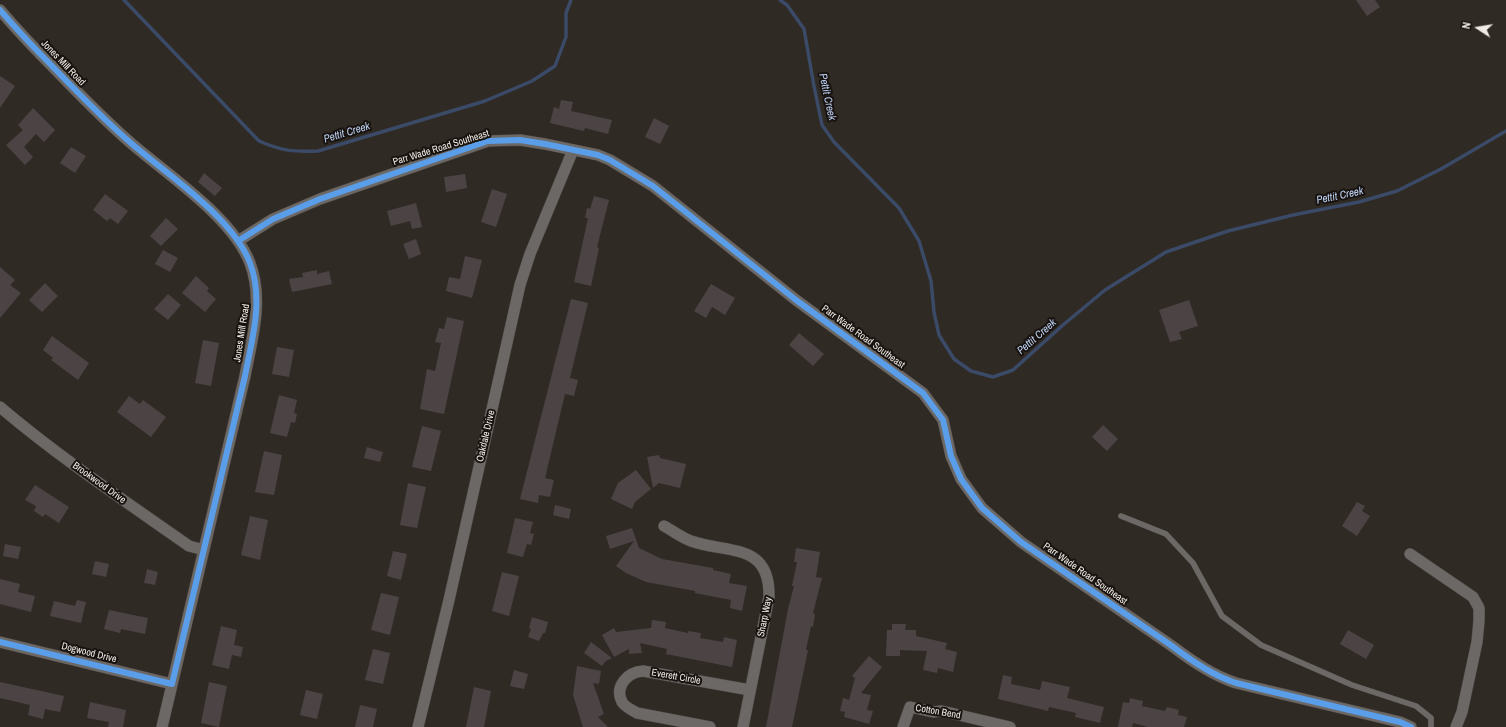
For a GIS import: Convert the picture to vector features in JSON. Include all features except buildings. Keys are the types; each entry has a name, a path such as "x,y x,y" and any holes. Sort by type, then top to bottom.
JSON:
{"street":[{"name":"Jones Mill Road","path":"0,10 24,38 91,106 132,144 212,210 238,241 250,262 254,277 257,294 256,317 245,376 162,727"},
{"name":"Parr Wade Road Southeast","path":"238,241 273,220 320,199 488,142 520,140 572,150 610,160 653,186 796,300 924,393 942,420 951,456 961,479 982,508 1021,542 1197,664 1221,678 1236,683 1400,722 1411,727"},
{"name":"Oakdale Drive","path":"418,727 451,592 520,285 530,254 572,150"},
{"name":"Brookwood Drive","path":"0,407 34,436 108,490 190,546 204,550"},
{"name":"Sharp Way","path":"664,526 690,541 739,551 750,555 766,572 769,597 743,727"},
{"path":"1410,554 1473,597 1479,608 1477,642 1462,712 1456,727"},
{"name":"Dogwood Drive","path":"0,642 172,684"},
{"name":"Everett Circle","path":"710,727 637,713 631,710 622,702 622,683 626,677 631,674 643,671 750,690"},
{"name":"Cotton Bend","path":"903,727 910,707 933,712 942,711 1010,727"}],"lane":[{"path":"1121,516 1166,534 1193,563 1222,616 1261,645 1352,685 1416,706 1431,718 1431,727"}],"waterway":[{"name":"Pettit Creek","path":"124,0 259,141 274,147 294,151 318,151 485,101 532,81 555,66 566,37 566,13 571,0"},
{"name":"Pettit Creek","path":"780,0 787,5 804,29 822,125 834,142 899,208 919,241 931,281 934,312 939,335 954,359 971,371 993,377 1013,370 1105,290 1166,252 1228,231 1293,215 1359,202 1397,191 1441,169 1506,131"}],"cycle path":[{"path":"0,10 33,47 102,116 132,144 181,183 215,214 242,246 250,263 256,291 255,320 245,376 172,684 0,642"},
{"path":"238,241 273,219 320,199 488,141 520,140 598,155 610,160 653,186 796,300 923,393 943,420 951,456 961,479 982,508 1021,542 1210,672 1236,683 1400,722 1411,727"}]}
